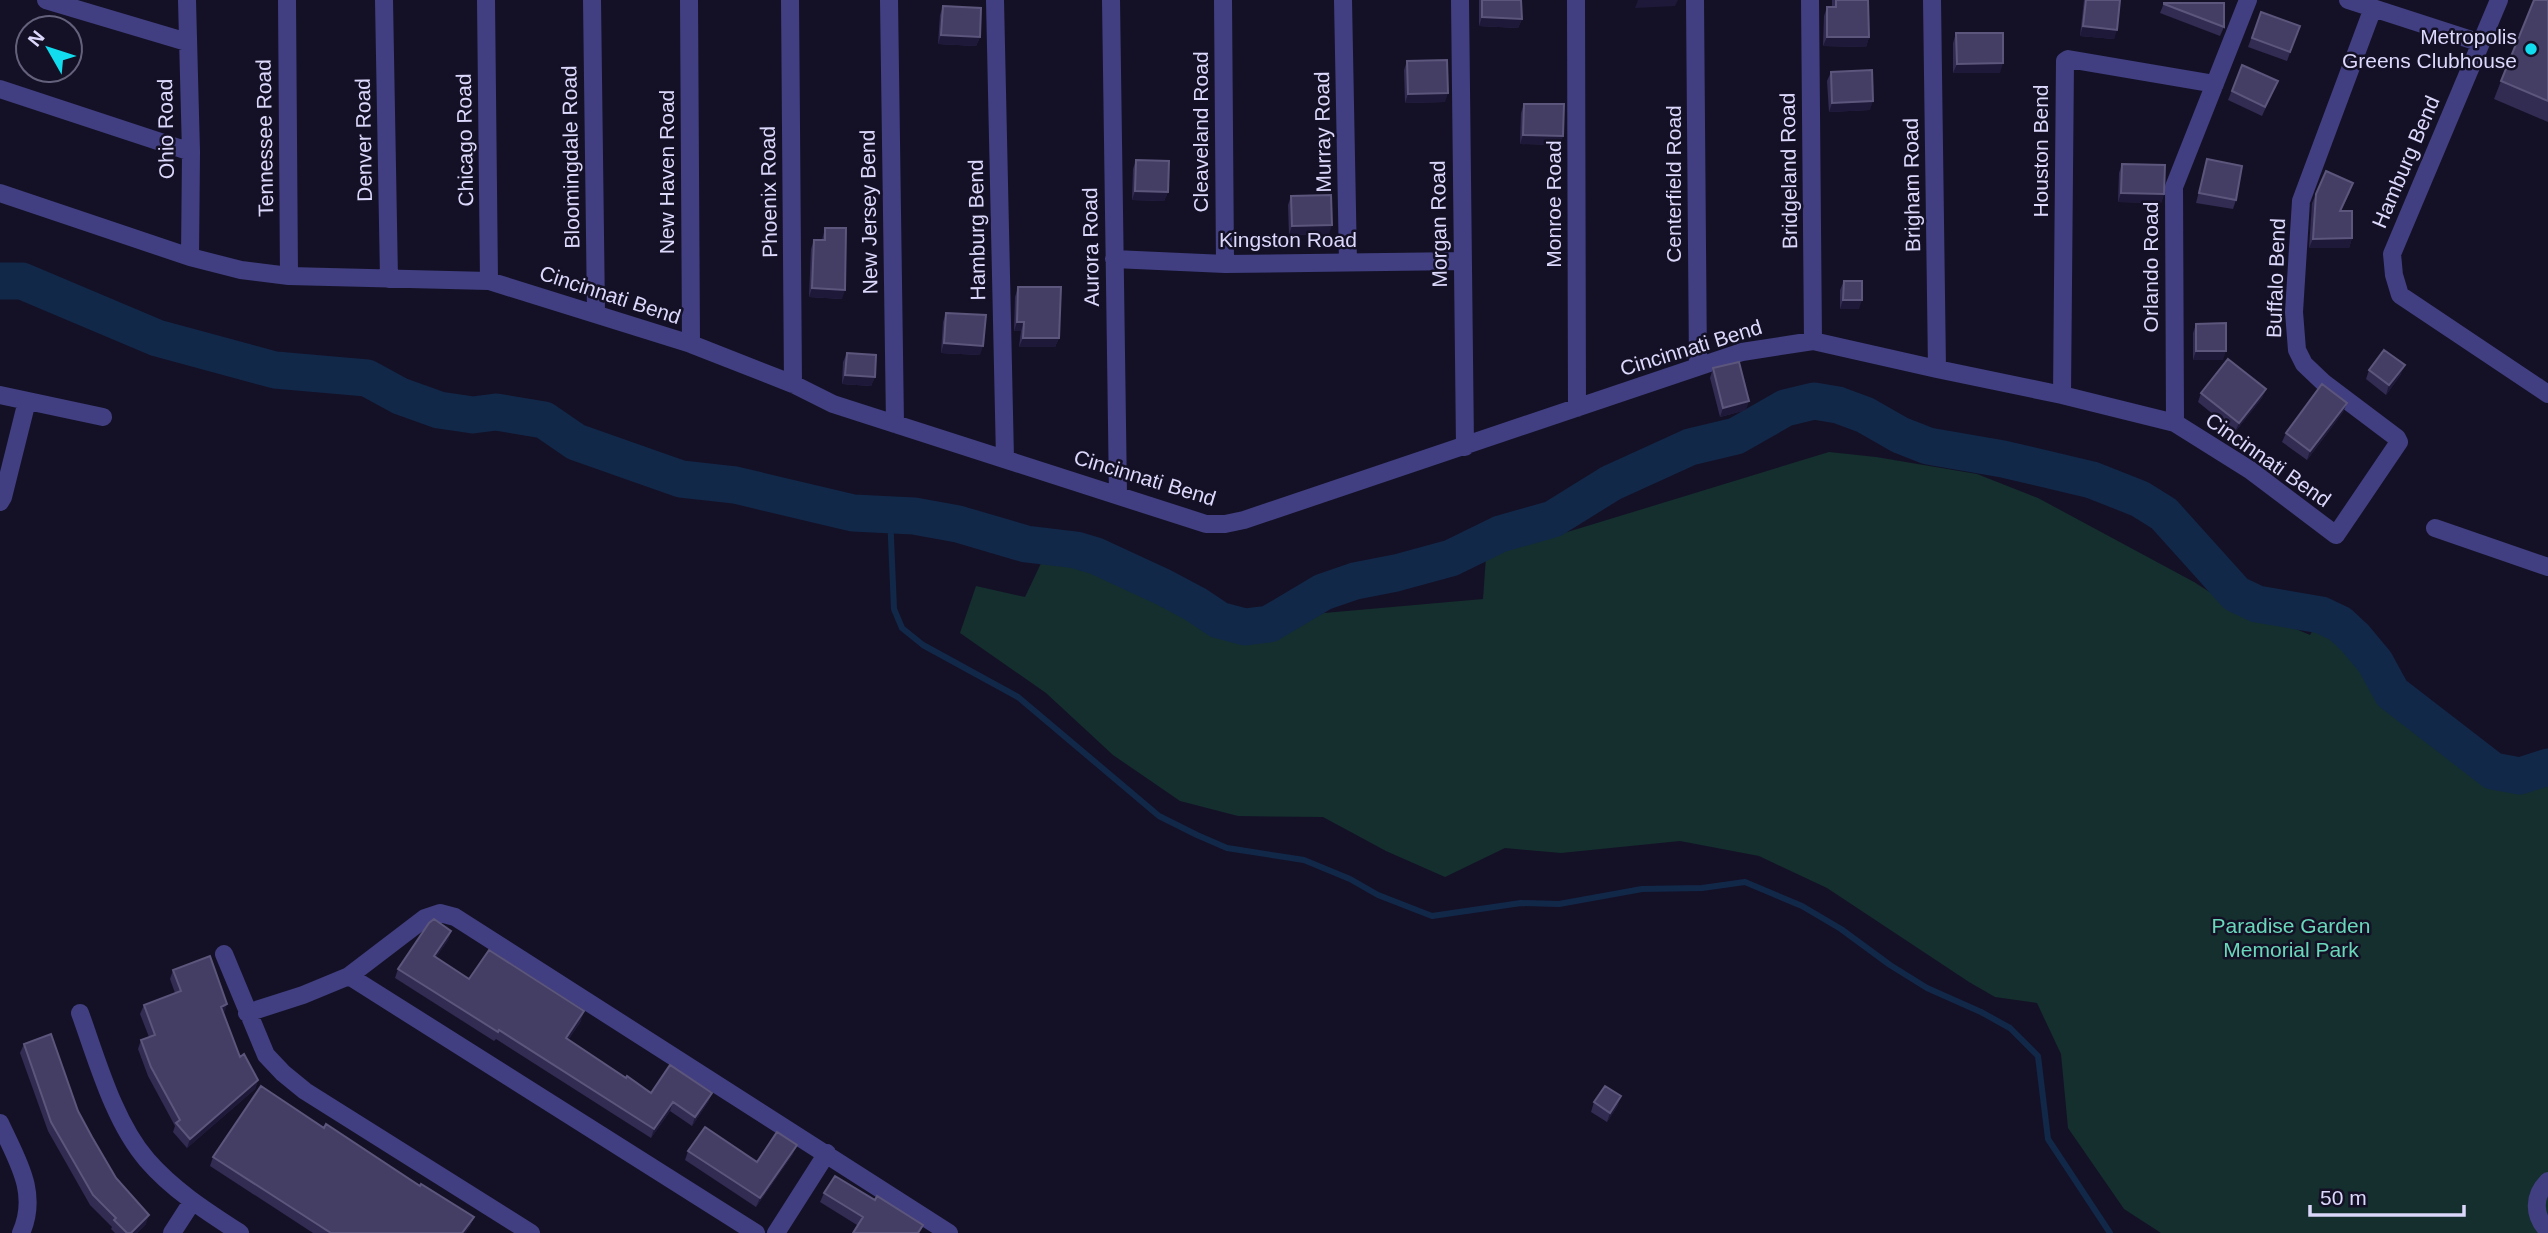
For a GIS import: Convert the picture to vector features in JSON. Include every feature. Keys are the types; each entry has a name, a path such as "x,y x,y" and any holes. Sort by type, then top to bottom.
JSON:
{"street":[{"path":"46,0 88,7 187,42"},
{"name":"Ohio Road","path":"187,0 191,152 190,257"},
{"name":"Tennessee Road","path":"287,0 289,276"},
{"name":"Denver Road","path":"384,0 389,279"},
{"name":"Chicago Road","path":"486,0 489,281"},
{"name":"Bloomingdale Road","path":"592,0 596,313"},
{"name":"New Haven Road","path":"689,0 691,344"},
{"name":"Phoenix Road","path":"790,0 793,384"},
{"name":"New Jersey Bend","path":"889,0 895,424"},
{"name":"Hamburg Bend","path":"995,0 1004,459"},
{"name":"Aurora Road","path":"1111,0 1118,494"},
{"name":"Cleaveland Road","path":"1223,0 1225,264"},
{"name":"Murray Road","path":"1343,0 1348,262"},
{"name":"Morgan Road","path":"1460,0 1465,447"},
{"name":"Monroe Road","path":"1576,0 1577,408"},
{"name":"Centerfield Road","path":"1695,0 1698,367"},
{"name":"Bridgeland Road","path":"1810,0 1813,341"},
{"name":"Brigham Road","path":"1933,0 1937,369"},
{"name":"Orlando Road","path":"2175,423 2172,195 2248,0"},
{"path":"2348,0 2480,43"},
{"name":"Hamburg Bend","path":"2499,0 2392,254 2394,275 2400,295 2548,394"},
{"name":"Buffalo Bend","path":"2333,534 2339,532 2399,443 2397,438 2324,383 2304,364 2297,350 2294,312 2301,201 2374,8"},
{"name":"Houston Bend","path":"2062,394 2065,61 2068,59 2215,84"},
{"path":"0,89 191,152"},
{"name":"Cincinnati Bend","path":"0,193 190,257 242,270 289,276 489,281 691,344 793,384 833,404 1206,524 1244,520 1742,352 1813,341 2062,394 2175,423 2250,470 2333,534"},
{"name":"Kingston Road","path":"1114,259 1225,264 1462,261"},
{"path":"0,395 103,417"},
{"path":"0,502 27,401"},
{"path":"2435,528 2548,567"},
{"path":"247,1013 303,995 349,976 425,918 440,913 455,917 949,1233"},
{"path":"224,954 266,1055 283,1073 304,1091 531,1233"},
{"path":"349,976 755,1233"},
{"path":"80,1013 109,1093 145,1157 167,1182 240,1233"},
{"path":"0,1124 23,1174 28,1194 29,1216 21,1233"},
{"path":"776,1233 827,1153"},
{"path":"2547,1231 2539,1218 2537,1200 2539,1191 2548,1181"},
{"path":"172,1233 192,1202"}],"green space":[{"name":"Paradise Garden Memorial Park","path":"1829,452 1977,474 2038,498 2194,582 2249,617 2289,626 2310,635 2321,615 2340,624 2355,638 2375,662 2392,693 2493,771 2520,776 2548,767 2548,1233 2161,1233 2124,1209 2068,1128 2061,1054 2037,1003 1995,997 1827,888 1759,856 1680,841 1561,853 1505,848 1445,877 1386,851 1323,817 1238,816 1180,801 1113,755 1046,693 960,633 976,586 1025,597 1044,557 1132,579 1175,596 1237,641 1265,642 1324,613 1483,599 1486,557"}],"building":[{"path":"1482,0 1521,0 1522,19 1482,17"},
{"path":"1836,0 1868,0 1869,37 1827,37 1827,7 1836,7"},
{"path":"2086,0 2120,0 2117,30 2083,26"},
{"name":"Metropolis Greens Clubhouse","path":"2534,0 2548,0 2548,101 2501,81"},
{"path":"2224,3 2224,27 2164,4"},
{"path":"943,6 981,8 980,37 941,35"},
{"path":"2261,12 2300,26 2290,52 2252,38"},
{"path":"1956,33 2003,33 2003,63 1957,64"},
{"path":"1447,60 1448,93 1408,94 1407,61"},
{"path":"2242,65 2278,81 2265,107 2232,91"},
{"path":"1872,70 1873,101 1832,103 1831,72"},
{"path":"1524,104 1564,104 1563,136 1523,135"},
{"path":"2207,159 2242,166 2236,200 2199,193"},
{"path":"1136,160 1169,161 1168,192 1135,191"},
{"path":"2122,164 2165,165 2164,194 2121,193"},
{"path":"2326,171 2353,183 2340,211 2352,211 2352,238 2313,239 2316,194"},
{"path":"1331,195 1332,225 1292,226 1291,196"},
{"path":"825,228 846,228 845,290 812,288 814,240 825,240"},
{"path":"1844,281 1862,281 1862,300 1843,300"},
{"path":"1018,287 1061,287 1059,338 1023,338 1024,322 1017,322"},
{"path":"946,313 986,315 983,346 944,343"},
{"path":"2226,323 2226,351 2196,351 2196,324"},
{"path":"2384,350 2405,365 2389,385 2369,370"},
{"path":"847,353 876,355 875,377 845,375"},
{"path":"2228,359 2266,389 2239,423 2201,393"},
{"path":"1739,362 1749,401 1723,408 1713,368"},
{"path":"2322,384 2347,403 2310,451 2286,433"},
{"path":"434,919 451,931 434,956 469,979 489,950 584,1011 566,1038 626,1078 627,1076 651,1093 670,1065 712,1093 695,1117 673,1102 654,1129 499,1030 498,1032 398,969"},
{"path":"210,956 227,1004 221,1007 240,1057 244,1054 258,1080 190,1139 176,1123 180,1120 151,1067 141,1040 155,1035 144,1005 181,991 173,970"},
{"path":"51,1034 78,1111 92,1137 116,1178 149,1215 131,1233 127,1233 114,1220 116,1218 93,1195 51,1122 24,1044"},
{"path":"261,1086 324,1128 326,1124 420,1186 421,1184 474,1217 462,1233 331,1233 213,1157"},
{"path":"1605,1086 1621,1096 1610,1113 1594,1102"},
{"path":"705,1127 757,1162 777,1132 797,1145 760,1198 688,1151"},
{"path":"835,1176 875,1200 877,1196 923,1225 918,1233 853,1233 863,1217 824,1193"}],"waterway":[{"path":"0,281 22,281 157,338 275,370 367,378 400,396 439,410 473,415 496,412 544,420 576,442 681,479 735,485 853,513 914,516 958,524 1026,544 1076,550 1096,556 1163,587 1219,620 1245,627 1269,624 1323,592 1355,581 1451,558 1500,534 1553,519 1611,483 1690,447 1736,436 1785,408 1814,401 1838,405 1928,446 2003,459 2092,480 2140,499 2164,514 2236,594 2257,604 2321,615 2340,624 2375,662 2392,693 2493,771 2520,776 2548,767"},
{"path":"890,515 894,609 902,628 923,645 1018,697 1159,816 1197,835 1227,848 1304,860 1350,879 1378,895 1432,916 1521,903 1559,904 1642,889 1702,888 1745,882 1802,906 1841,929 1927,988 2010,1028 2038,1056 2048,1139 2110,1233"}],"place":[{"name":"Metropolis Greens Clubhouse","path":"2531,49"}]}
